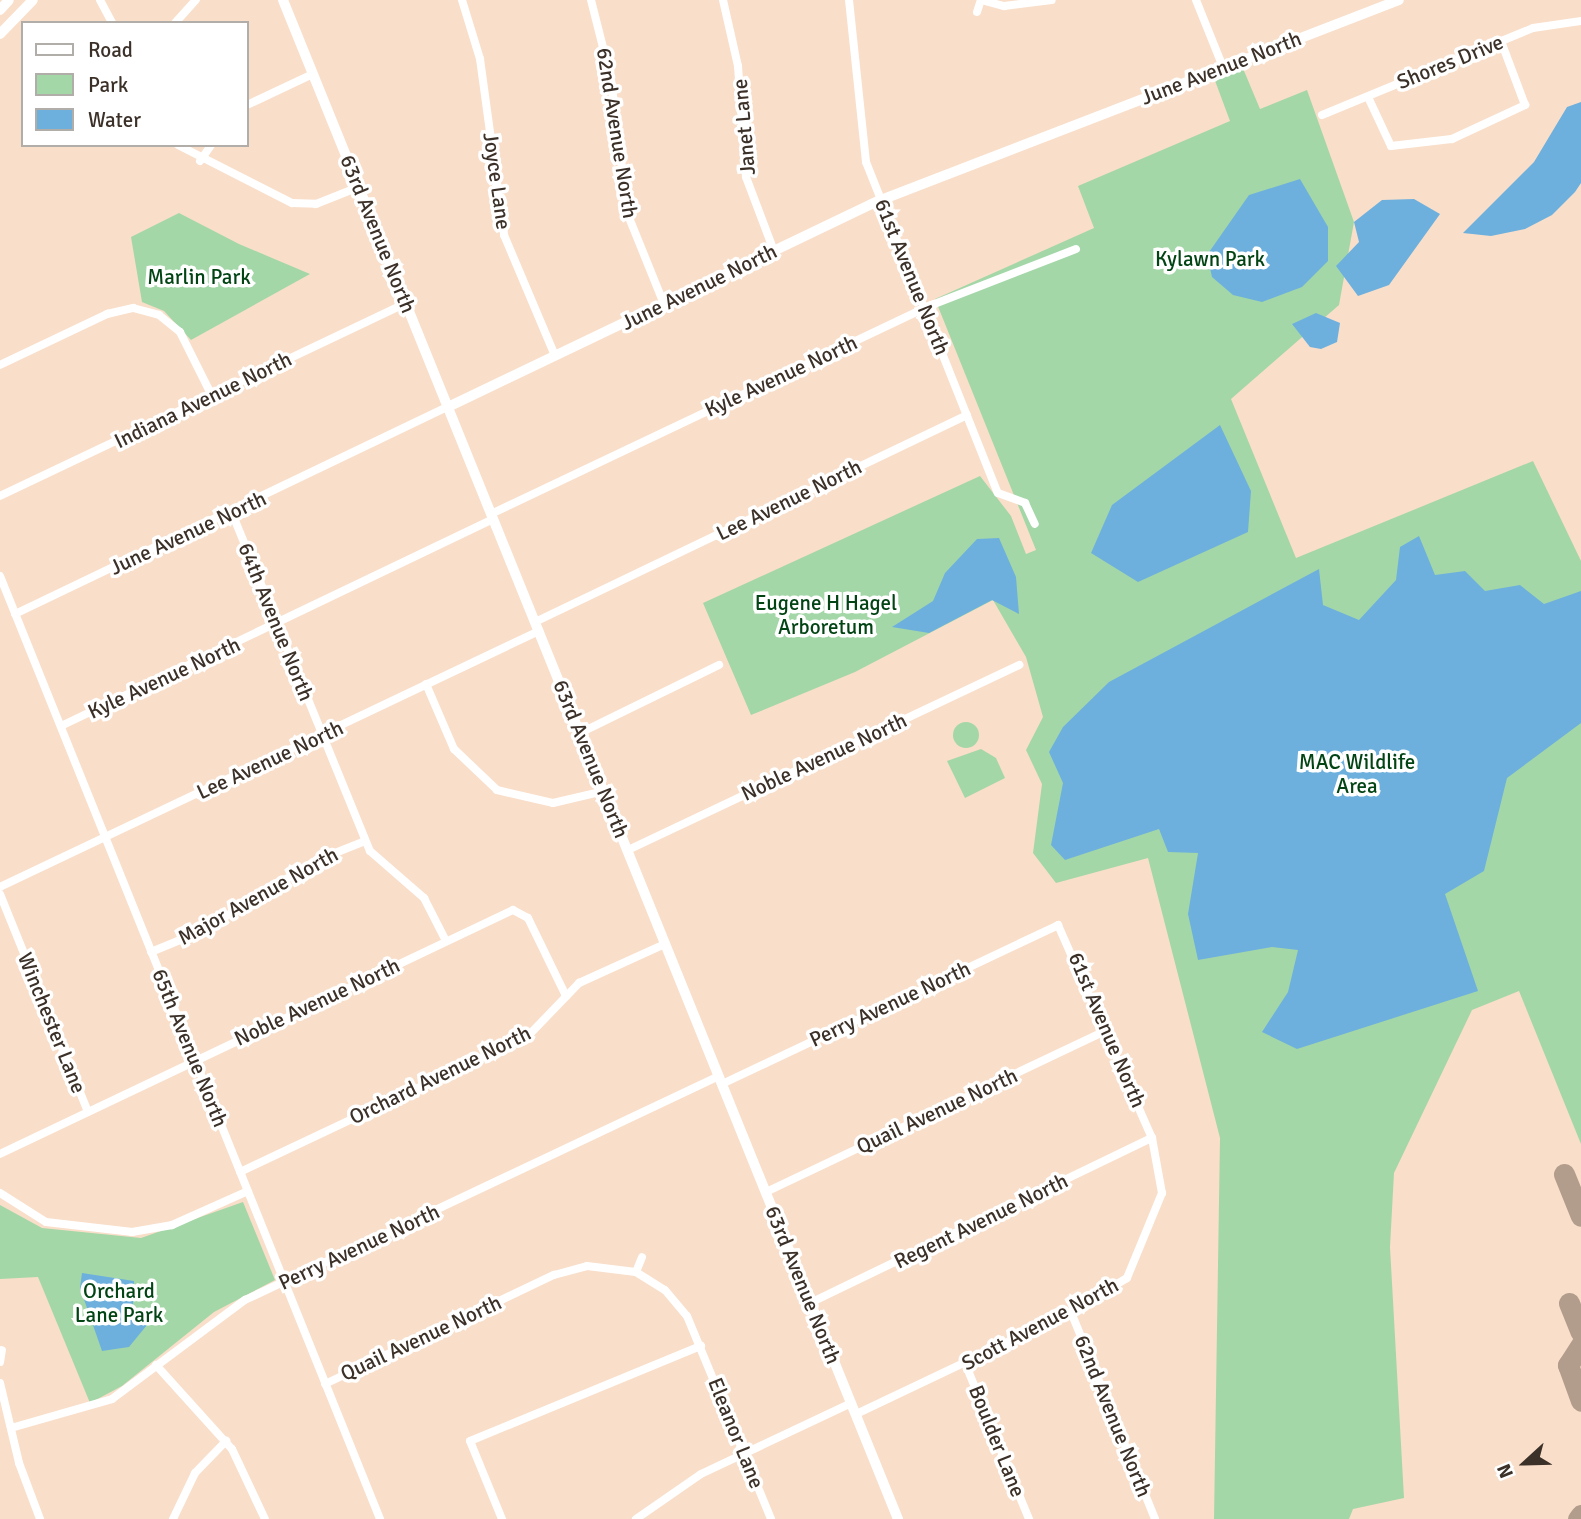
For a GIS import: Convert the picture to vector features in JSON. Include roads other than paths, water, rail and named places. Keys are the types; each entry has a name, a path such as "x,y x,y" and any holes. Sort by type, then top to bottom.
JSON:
{"main road":[{"path":"0,10 9,0"},
{"path":"0,34 33,0"}],"street":[{"path":"100,0 111,21"},
{"path":"177,21 196,0"},
{"name":"63rd Avenue North","path":"283,0 898,1519"},
{"name":"Joyce Lane","path":"461,0 480,59 504,235 555,356"},
{"name":"62nd Avenue North","path":"591,0 611,79 628,215 664,304"},
{"name":"Janet Lane","path":"723,0 738,66 746,177 774,251"},
{"name":"61st Avenue North","path":"849,0 861,140 881,200 998,493 1026,503 1035,524"},
{"path":"977,12 981,0 1003,6 1052,0"},
{"path":"1196,0 1223,67"},
{"name":"June Avenue North","path":"15,614 232,513 881,200 1399,0"},
{"name":"Shores Drive","path":"1322,115 1546,24 1581,21"},
{"path":"1368,97 1391,146 1452,139 1525,105 1501,41"},
{"path":"248,105 313,74"},
{"path":"181,147 201,160 292,203 316,204 359,187"},
{"path":"201,160 210,147"},
{"name":"Kyle Avenue North","path":"61,726 277,624 924,308 1076,249"},
{"name":"Indiana Avenue North","path":"0,496 406,303"},
{"path":"0,365 133,308 159,315 180,332 212,396"},
{"name":"Lee Avenue North","path":"0,887 322,736 967,415"},
{"name":"64th Avenue North","path":"232,513 365,841 383,868 424,898 446,941"},
{"name":"65th Avenue North","path":"0,576 380,1519"},
{"path":"580,733 719,665"},
{"name":"Noble Avenue North","path":"628,850 1020,665"},
{"path":"426,684 454,750 497,790 553,803 604,790"},
{"name":"Major Avenue North","path":"152,952 204,930 314,861 365,841"},
{"name":"Winchester Lane","path":"0,894 88,1112"},
{"name":"Noble Avenue North","path":"0,1154 446,941 522,909 566,996"},
{"name":"61st Avenue North","path":"1058,925 1107,1030 1152,1138"},
{"name":"Perry Avenue North","path":"11,1428 101,1404 218,1316 720,1080 1058,925"},
{"name":"Orchard Avenue North","path":"240,1172 528,1036 566,996 592,975 665,944"},
{"name":"Quail Avenue North","path":"766,1192 1107,1030"},
{"name":"Regent Avenue North","path":"810,1303 1152,1138"},
{"name":"Scott Avenue North","path":"856,1414 1071,1312 1127,1278 1144,1248 1162,1193 1152,1138"},
{"path":"0,1193 46,1222 132,1232 172,1225 248,1191"},
{"path":"636,1272 642,1257"},
{"name":"Quail Avenue North","path":"325,1384 554,1275 587,1266 636,1272 677,1302 701,1346"},
{"name":"62nd Avenue North","path":"1071,1312 1155,1519"},
{"path":"502,1519 470,1441 701,1346"},
{"name":"Eleanor Lane","path":"701,1346 771,1519"},
{"path":"0,1362 2,1350"},
{"name":"Boulder Lane","path":"965,1363 1029,1519"},
{"path":"156,1365 226,1441 265,1519"},
{"path":"0,1383 11,1428 40,1519"},
{"path":"637,1519 744,1452 851,1403"},
{"path":"163,1516 173,1519 195,1473 226,1441"}],"water":[{"path":"1581,102 1581,183 1575,192 1552,215 1525,229 1491,236 1463,233 1534,162 1567,107"},
{"path":"1300,179 1328,227 1328,261 1302,287 1262,302 1233,295 1212,277 1207,255 1249,195"},
{"path":"1414,199 1440,214 1389,285 1358,296 1336,266 1359,242 1354,222 1382,200"},
{"path":"1316,313 1340,323 1337,342 1321,349 1310,347 1292,324"},
{"path":"1220,425 1251,491 1248,532 1138,582 1091,553 1112,505"},
{"path":"1419,536 1435,575 1465,571 1485,591 1520,585 1544,604 1581,591 1581,723 1507,778 1484,871 1445,894 1478,991 1297,1049 1262,1032 1288,992 1298,950 1272,947 1198,960 1188,914 1198,853 1168,852 1159,829 1065,860 1051,845 1063,783 1049,752 1063,727 1109,682 1319,569 1323,605 1359,620 1396,580 1400,547"},
{"path":"999,538 1016,577 1019,614 992,600 929,633 892,627 933,601 945,573 977,539"},
{"path":"82,1273 134,1281 133,1307 147,1325 129,1347 102,1351 80,1288"}],"park label":[{"name":"Kylawn Park","path":"1210,259"},
{"name":"Marlin Park","path":"199,277"},
{"name":"Eugene H Hagel Arboretum","path":"826,615"},
{"name":"MAC Wildlife Area","path":"1357,774"},
{"name":"Orchard Lane Park","path":"119,1303"}]}
